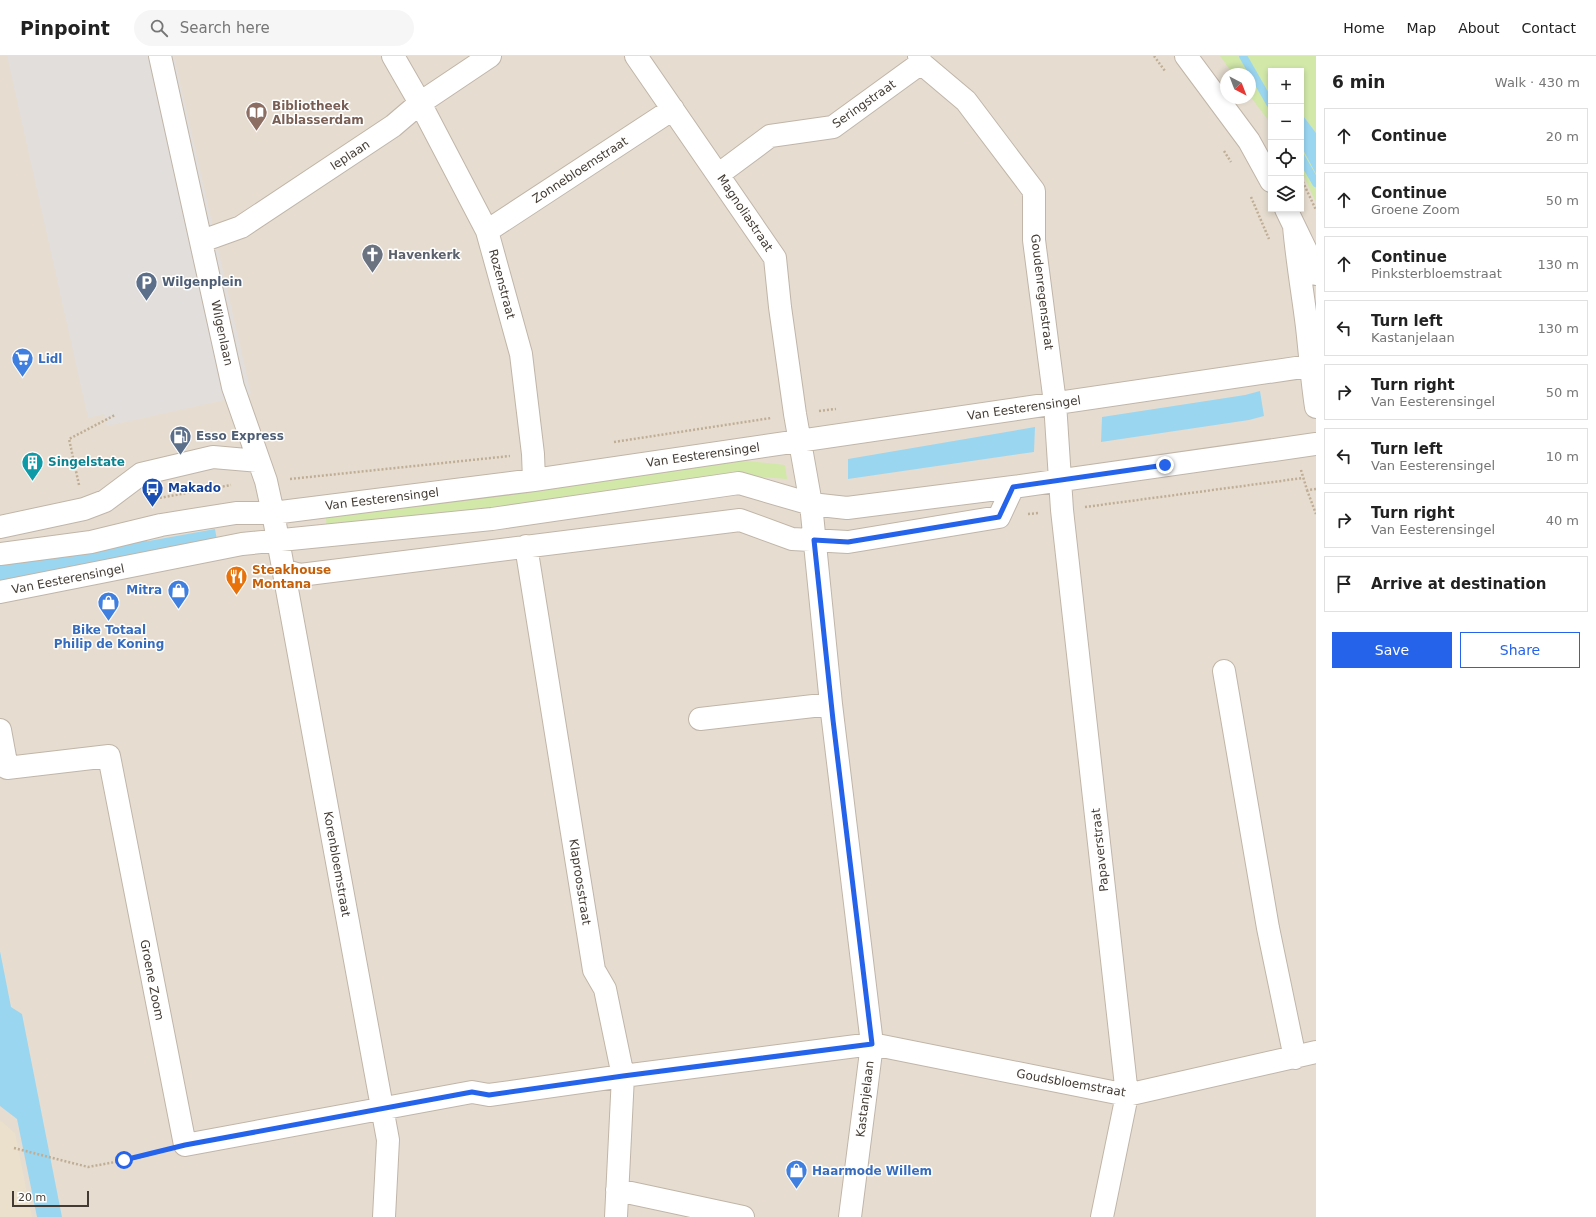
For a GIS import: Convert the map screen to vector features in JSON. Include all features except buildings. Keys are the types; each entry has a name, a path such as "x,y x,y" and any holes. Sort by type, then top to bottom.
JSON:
{"street":[{"name":"Wilgenlaan","path":"160,56 233,387 266,481 273,513"},
{"name":"Rozenstraat","path":"393,56 420,103 487,231 521,354 533,454 534,480"},
{"name":"Ieplaan","path":"202,241 241,227 392,126 420,103 490,56"},
{"name":"Magnoliastraat","path":"636,56 719,174 775,258 780,307 795,414 811,504"},
{"path":"1186,56 1248,141 1268,176"},
{"name":"Seringstraat","path":"719,174 770,136 832,127 920,60"},
{"name":"Goudenregenstraat","path":"920,60 966,101 1034,191 1034,240 1055,403 1061,480"},
{"name":"Zonnebloemstraat","path":"487,231 673,109"},
{"path":"1290,218 1316,274"},
{"path":"1290,218 1313,365 1316,407"},
{"name":"Van Eesterensingel","path":"0,554 91,542 161,525 229,514 273,513 534,480 1313,365"},
{"name":"Van Eesterensingel","path":"0,592 242,544 277,542 492,519 739,483 811,504 847,508 1013,487 1316,444"},
{"path":"0,527 84,509 105,501 142,474 213,457 259,461"},
{"name":"Papaverstraat","path":"1061,480 1062,510 1127,1095 1102,1217"},
{"path":"283,570 300,575 740,520 792,539 848,542 999,517 1013,487"},
{"name":"Kastanjelaan","path":"811,504 831,704 872,1044 850,1217"},
{"name":"Korenbloemstraat","path":"273,513 277,542 388,1140 384,1217"},
{"name":"Klaproosstraat","path":"526,546 594,970 605,989 623,1076 616,1217"},
{"path":"1224,671 1268,928 1295,1058"},
{"path":"700,719 831,704"},
{"name":"Groene Zoom","path":"0,730 7,768 109,756 185,1145"},
{"name":"Goudsbloemstraat","path":"382,1108 472,1092 489,1095 872,1044 1127,1095 1316,1052"},
{"path":"185,1145 382,1108"},
{"path":"617,1190 744,1217"}],"path":[{"path":"1154,56 1168,75"},
{"path":"1224,150 1234,168"},
{"path":"1304,184 1316,210"},
{"path":"1249,192 1270,242"},
{"path":"610,442 842,408"},
{"path":"84,509 69,439 115,415"},
{"path":"143,501 244,482 533,454"},
{"path":"999,517 1303,478 1316,514"},
{"path":"1307,490 1316,489"},
{"path":"14,1148 88,1167 137,1158 185,1145"}],"shaded area":[{"path":"0,56 1316,56 1316,1217 0,1217"},
{"name":"Wilgenplein","path":"7,56 174,56 251,394 107,426 104,414 88,418"},
{"path":"0,1120 15,1133 32,1217 0,1217"}],"green space":[{"path":"1220,56 1238,56 1242,61 1246,56 1316,56 1316,133 1304,117 1304,68 1268,68 1268,94 1265,97 1268,101 1268,120 1256,104 1256,68 1229,68"},
{"path":"1304,152 1316,174 1316,203 1304,177"},
{"path":"737,460 785,465 787,479 739,475 327,532 326,518"}],"water":[{"path":"1304,117 1316,133 1316,174 1304,152"},
{"path":"1260,391 1264,416 1249,420 1101,442 1102,417 1245,395"},
{"path":"1035,427 1034,452 848,479 848,459"},
{"path":"215,529 217,540 100,561 99,550"},
{"path":"68,555 70,566 0,580 0,568"},
{"path":"0,951 11,1007 22,1014 62,1217 37,1217 17,1119 0,1106"}],"waterway":[{"path":"1243,56 1270,104"},
{"path":"1304,162 1316,183"},
{"path":"0,573 136,549"}],"place":[{"name":"Bibliotheek Alblasserdam","path":"257,132"},
{"name":"Havenkerk","path":"372,274"},
{"name":"Wilgenplein","path":"146,302"},
{"name":"Lidl","path":"23,378"},
{"name":"Esso Express","path":"180,456"},
{"name":"Singelstate","path":"33,482"},
{"name":"Makado","path":"152,508"},
{"name":"Steakhouse Montana","path":"237,596"},
{"name":"Mitra","path":"178,610"},
{"name":"Bike Totaal Philip de Koning","path":"109,622"},
{"name":"Haarmode Willem","path":"796,1190"}],"route":[{"path":"124,1160 185,1145 472,1092 489,1095 872,1044 833,720 814,540 848,542 999,517 1013,487 1165,465"}]}
